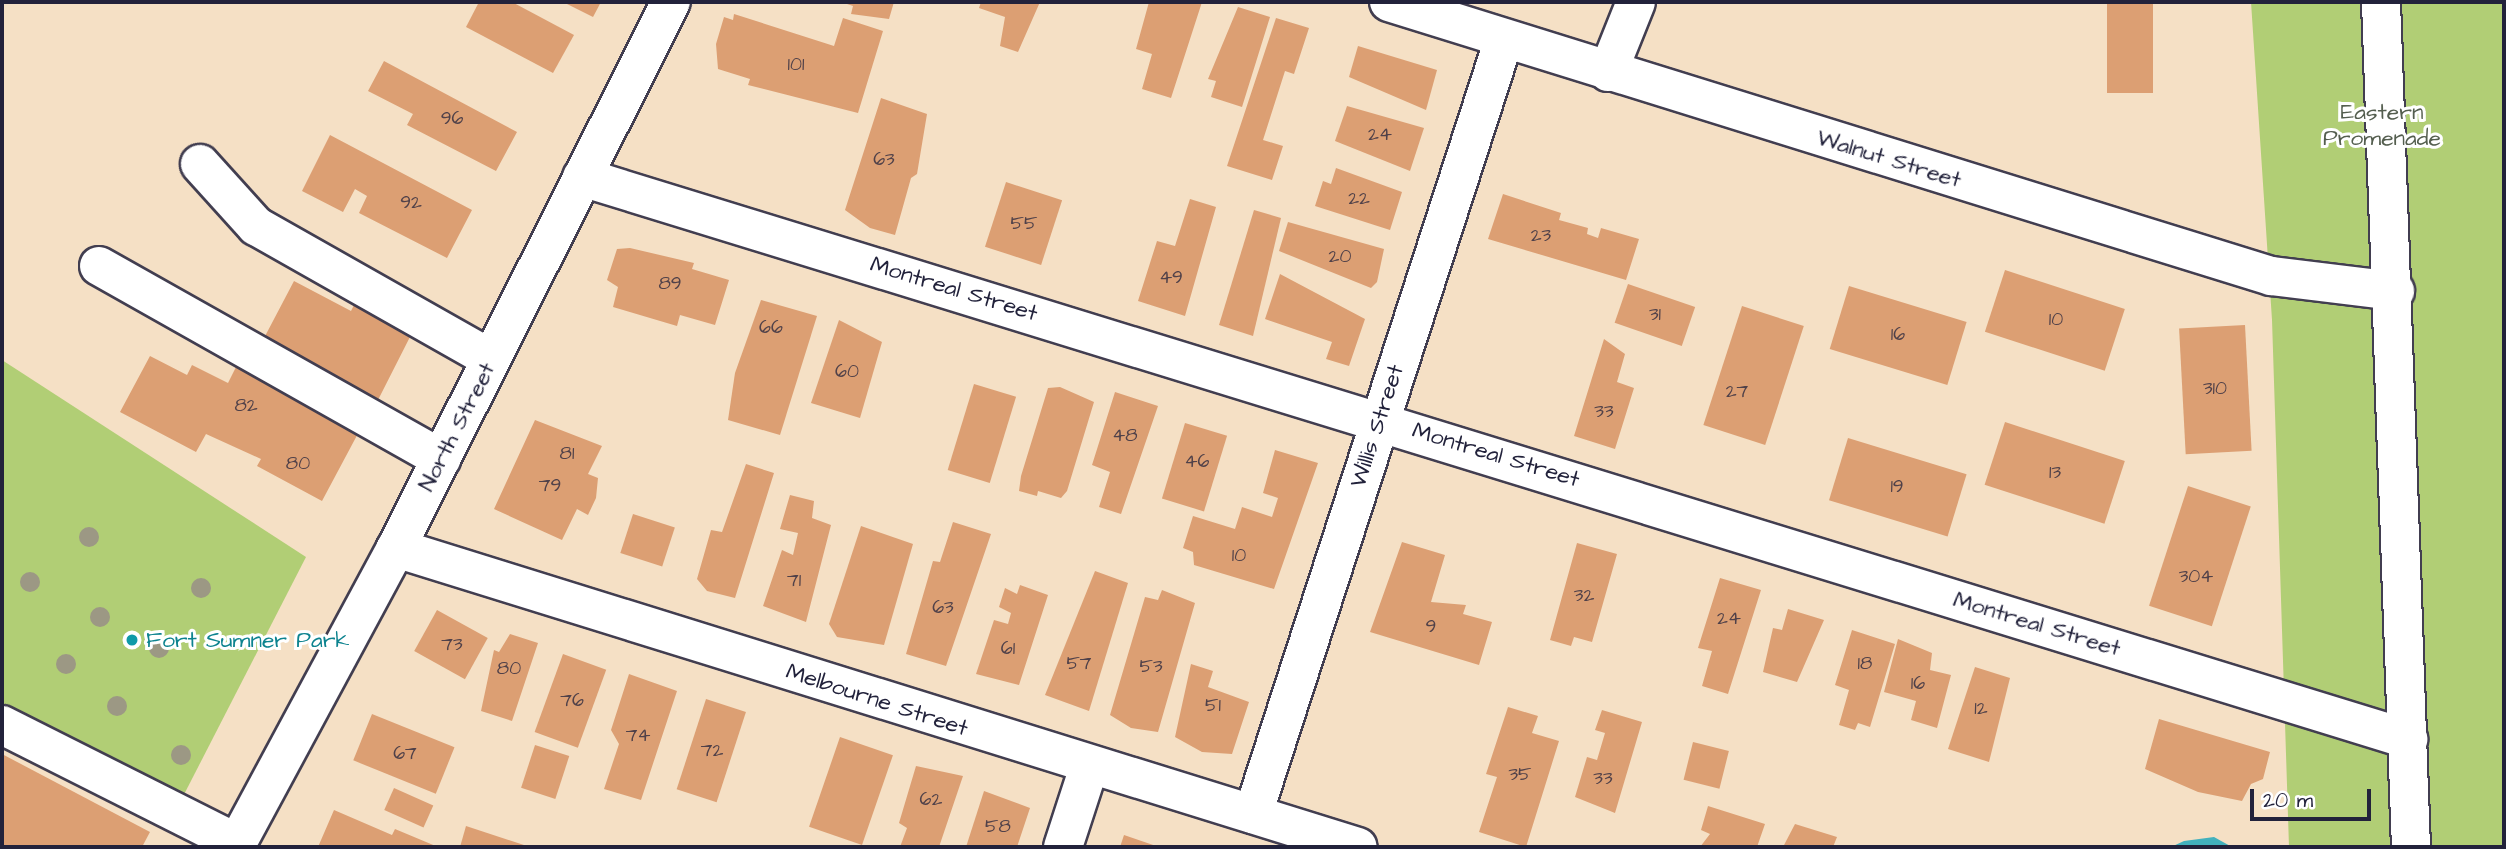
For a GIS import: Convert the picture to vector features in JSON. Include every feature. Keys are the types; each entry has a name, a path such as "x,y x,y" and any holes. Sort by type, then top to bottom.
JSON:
{"street":[{"name":"North Street","path":"236,845 396,548 671,2"},
{"name":"Walnut Street","path":"1389,2 2271,276 2395,291"},
{"path":"1608,72 1636,2"},
{"path":"2381,2 2395,291 2411,847"},
{"name":"Willis Street","path":"1254,814 1379,418 1504,38"},
{"path":"200,164 256,226 491,359"},
{"name":"Montreal Street","path":"582,177 1379,418 2408,740"},
{"path":"99,266 441,459"},
{"name":"Melbourne Street","path":"396,548 1089,767 1358,847"},
{"path":"2,724 236,845"},
{"path":"1063,847 1089,767"}],"green space":[{"name":"Eastern Promenade","path":"2251,2 2504,2 2504,847 2289,847 2272,320"},
{"name":"Fort Sumner Park","path":"2,360 306,557 175,812 2,724"}],"water":[{"path":"2214,837 2232,847 2171,847 2184,841"}],"building":[{"path":"479,2 512,2 574,35 553,73 466,27"},
{"path":"563,2 601,2 593,17"},
{"path":"841,2 894,2 889,19 851,14 853,6"},
{"path":"981,2 1040,2 1018,52 1000,46 1005,17 979,8"},
{"path":"1149,2 1202,2 1171,98 1142,89 1152,54 1136,49"},
{"path":"2107,2 2153,2 2153,93 2107,93"},
{"path":"1238,7 1270,17 1242,107 1211,97 1216,81 1208,79"},
{"path":"734,14 834,46 843,18 883,31 858,113 748,85 750,79 718,69 716,44 724,17 733,20"},
{"path":"1276,18 1309,28 1294,74 1285,71 1263,140 1283,146 1272,180 1227,166"},
{"path":"1358,46 1437,70 1426,110 1349,77"},
{"path":"384,61 517,132 496,171 407,125 413,114 368,91"},
{"path":"881,98 927,114 917,174 911,178 895,235 870,228 845,210"},
{"path":"1347,106 1424,128 1410,171 1335,141"},
{"path":"330,135 472,210 447,258 359,213 367,196 355,189 343,212 302,191"},
{"path":"1336,168 1402,192 1390,230 1315,206 1323,181 1331,184"},
{"path":"1006,182 1062,200 1041,265 985,247"},
{"path":"1503,194 1561,213 1559,220 1588,228 1587,234 1598,238 1601,228 1639,239 1626,280 1488,239"},
{"path":"1190,199 1216,207 1185,316 1138,301 1157,241 1175,246"},
{"path":"1254,210 1281,218 1253,336 1219,325"},
{"path":"1288,222 1384,249 1377,282 1371,288 1279,251"},
{"path":"630,248 694,263 692,269 729,280 715,325 680,315 677,326 613,307 618,287 607,280 617,249"},
{"path":"2005,270 2125,309 2105,371 1985,332"},
{"path":"1280,274 1365,319 1349,366 1326,359 1332,342 1265,319"},
{"path":"294,281 351,311 356,301 413,331 378,400 263,340"},
{"path":"1628,284 1695,307 1682,346 1615,323"},
{"path":"1849,286 1967,322 1947,385 1830,349"},
{"path":"761,300 817,316 780,435 728,420 735,373"},
{"path":"1742,306 1804,326 1765,445 1703,425"},
{"path":"839,320 882,342 860,418 811,403"},
{"path":"2245,325 2252,451 2186,454 2179,328"},
{"path":"1604,339 1625,354 1617,382 1634,388 1615,449 1574,436"},
{"path":"150,356 187,375 192,365 228,383 237,365 362,426 322,501 257,466 261,459 206,434 196,452 120,412"},
{"path":"974,384 1016,397 990,483 948,470"},
{"path":"1060,387 1094,402 1067,491 1061,498 1038,491 1037,496 1019,491 1021,476 1048,388"},
{"path":"1115,392 1158,406 1121,514 1099,507 1110,472 1092,465"},
{"path":"535,420 602,446 588,474 598,478 596,498 588,515 577,509 562,540 494,509"},
{"path":"2005,422 2125,461 2104,524 1985,485"},
{"path":"1185,423 1227,436 1204,511 1162,499"},
{"path":"1848,438 1967,474 1948,536 1829,500"},
{"path":"1275,450 1318,463 1274,589 1194,565 1193,552 1183,548 1193,516 1235,529 1242,507 1272,517 1278,498 1263,493"},
{"path":"746,464 774,473 735,598 707,591 697,579 711,530 722,532"},
{"path":"2188,486 2251,506 2212,626 2149,606"},
{"path":"790,495 814,501 812,518 831,525 806,622 763,606 782,550 793,555 798,533 780,529"},
{"path":"633,514 675,528 662,567 620,553"},
{"path":"953,522 991,534 946,666 906,654 933,561 940,562"},
{"path":"861,526 913,544 884,645 837,637 829,624"},
{"path":"1402,542 1445,555 1431,602 1466,605 1463,614 1492,622 1479,665 1370,632"},
{"path":"1577,543 1617,554 1592,642 1574,637 1571,646 1550,640"},
{"path":"1095,571 1128,583 1089,711 1045,695"},
{"path":"1720,578 1761,590 1728,694 1702,686 1712,651 1698,648"},
{"path":"1020,585 1048,595 1019,685 976,674 994,620 1008,624 1011,613 999,607 1005,588 1017,594"},
{"path":"1162,590 1195,603 1158,732 1131,728 1110,715 1145,597 1158,600"},
{"path":"1788,609 1824,620 1797,682 1763,672 1773,628 1782,630"},
{"path":"437,610 488,638 465,679 414,651"},
{"path":"1852,630 1895,644 1870,727 1858,723 1855,730 1839,725 1849,690 1835,685"},
{"path":"510,634 538,643 512,721 481,711 494,650 499,652"},
{"path":"1898,639 1932,653 1930,670 1951,675 1937,728 1911,720 1916,701 1884,692"},
{"path":"563,654 606,670 578,748 535,732"},
{"path":"1191,664 1213,671 1208,687 1249,702 1232,754 1202,752 1175,737"},
{"path":"1975,667 2010,678 1989,762 1948,749"},
{"path":"629,674 677,691 641,800 604,789 619,744 611,730"},
{"path":"706,699 746,712 717,802 677,789"},
{"path":"1508,707 1538,716 1532,733 1559,741 1526,847 1479,832 1497,777 1486,774"},
{"path":"1602,710 1642,722 1615,813 1575,797 1587,757 1597,760 1605,733 1595,730"},
{"path":"372,714 455,747 436,794 353,760"},
{"path":"2159,719 2270,752 2263,779 2251,784 2242,801 2198,792 2145,769"},
{"path":"840,737 893,755 862,845 809,827"},
{"path":"1693,742 1729,751 1719,789 1684,780"},
{"path":"535,745 569,756 555,799 521,788"},
{"path":"2,754 150,832 142,847 2,847"},
{"path":"916,766 963,776 939,847 900,847 907,828 899,823"},
{"path":"394,788 433,805 424,827 384,810"},
{"path":"984,791 1030,808 1017,847 966,847"},
{"path":"1708,806 1765,824 1757,847 1700,847 1710,834 1701,830"},
{"path":"334,810 392,835 395,829 438,847 318,847"},
{"path":"1795,824 1837,837 1833,847 1783,847"},
{"path":"466,826 530,847 460,847"},
{"path":"1124,835 1159,847 1120,847"}],"place":[{"name":"Fort Sumner Park","path":"132,640"}]}
